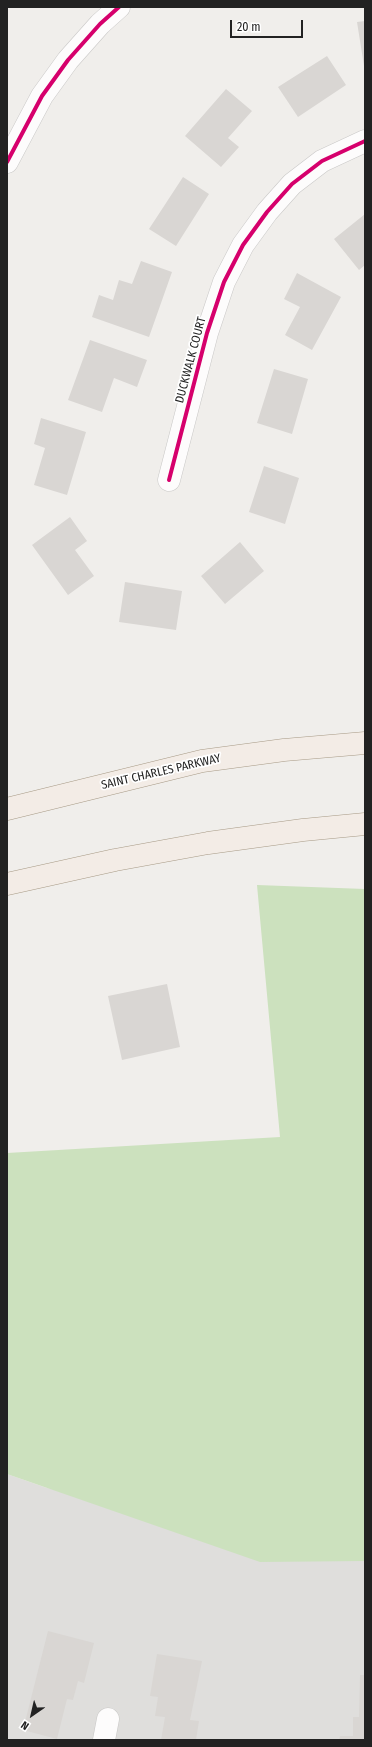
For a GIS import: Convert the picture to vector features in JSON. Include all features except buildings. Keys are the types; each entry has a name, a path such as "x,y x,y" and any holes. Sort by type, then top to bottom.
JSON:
{"main road":[{"name":"SAINT CHARLES PARKWAY","path":"7,809 202,761 284,750 365,742"},
{"path":"7,884 115,860 208,843 303,830 365,824"}],"street":[{"path":"7,162 42,96 77,50 100,24 119,7"},
{"name":"DUCKWALK COURT","path":"169,480 207,333 224,282 243,245 267,212 292,184 322,161 365,141"}],"shaded area":[{"path":"7,1474 47,1488 365,1528 365,1740 7,1740"}],"green space":[{"path":"257,885 365,889 365,1561 260,1562 7,1474 7,1153 280,1137"}],"cycle path":[{"path":"7,162 42,96 68,60 100,24 119,7"},
{"path":"169,480 207,333 224,282 243,245 267,212 292,184 322,161 365,141"}]}
